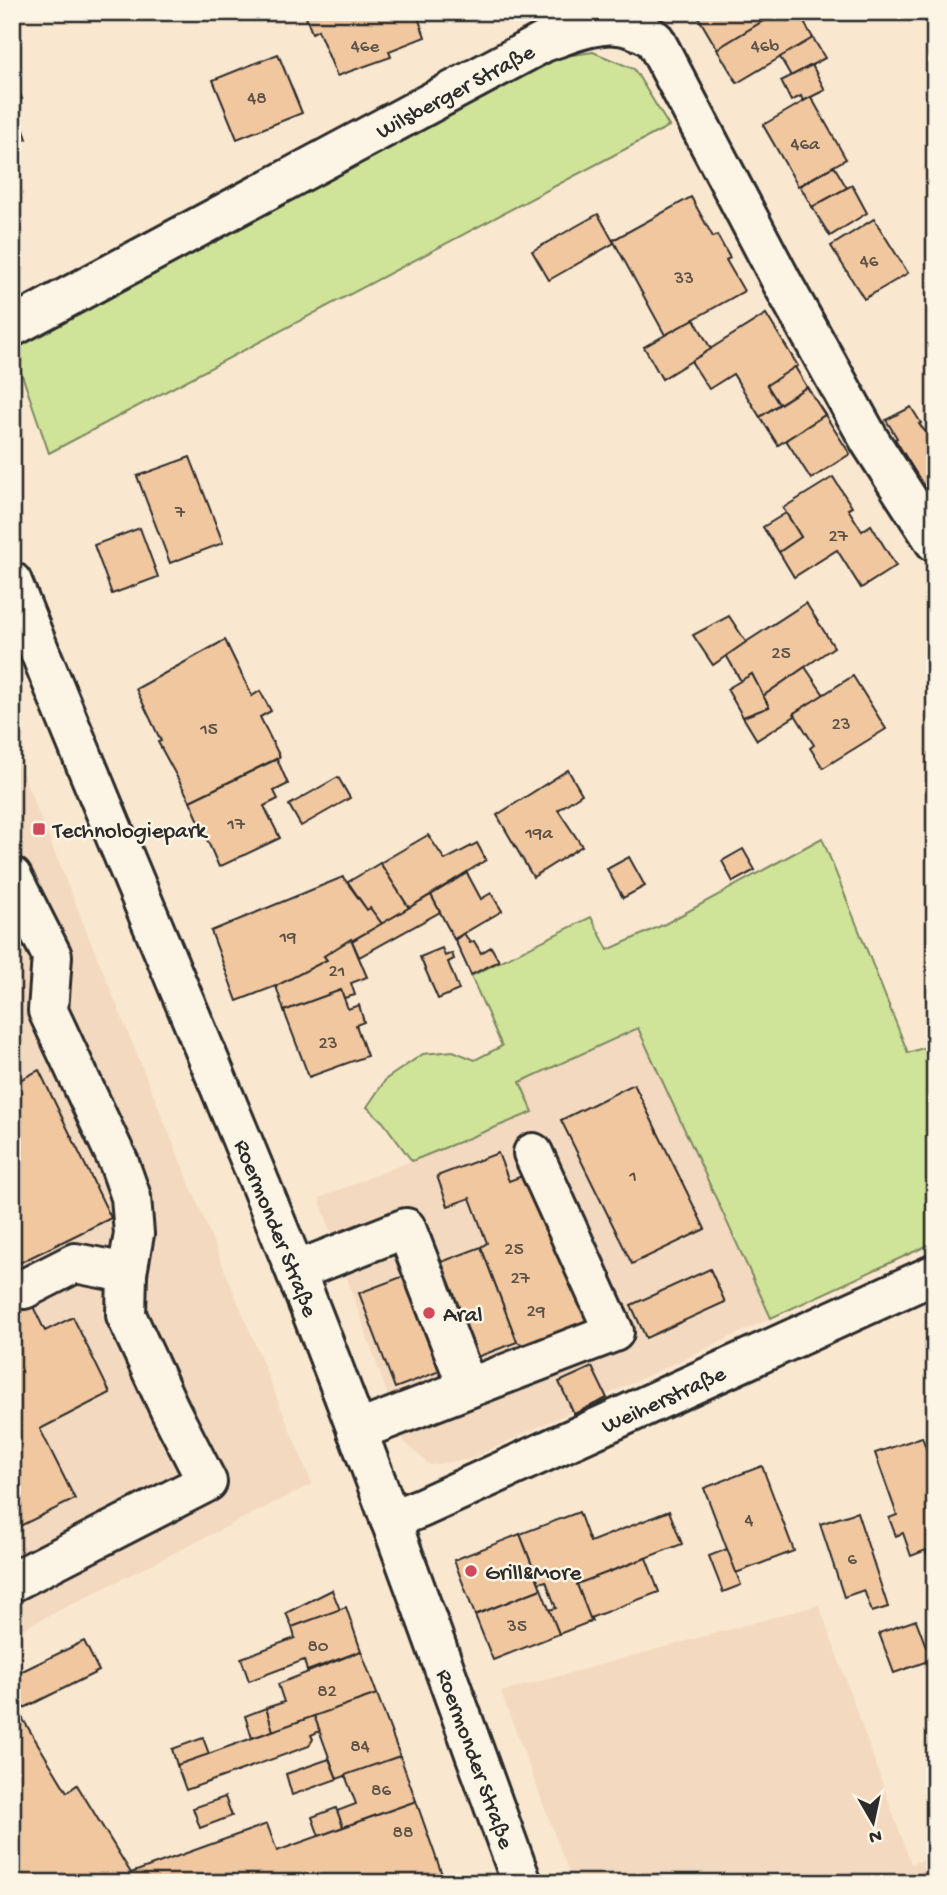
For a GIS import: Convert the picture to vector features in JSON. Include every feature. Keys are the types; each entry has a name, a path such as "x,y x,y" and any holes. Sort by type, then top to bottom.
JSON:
{"street":[{"name":"Wilsberger Straße","path":"12,327 544,42 591,26 628,18 655,40 784,286 857,417 935,542"},
{"name":"Roermonder Straße","path":"12,582 111,828 296,1271 522,1883"},
{"path":"12,877 52,956 48,1012 131,1197 134,1234 127,1273 127,1315 170,1410 207,1482 12,1582"},
{"path":"357,1431 614,1332 533,1153"},
{"path":"296,1271 406,1228 468,1388"},
{"path":"24,1289 75,1263 127,1273"},
{"name":"Weiherstraße","path":"390,1520 690,1387 935,1274"}],"shaded area":[{"path":"12,748 312,1484 12,1634"},
{"path":"638,1027 771,1318 470,1459 430,1465 404,1442 319,1198 532,1112 520,1082"},
{"path":"819,1605 911,1864 935,1856 935,1883 573,1883 501,1692"}],"green space":[{"path":"593,52 634,69 669,126 49,453 12,346 545,59"},
{"path":"822,838 908,1053 935,1044 935,1242 771,1318 638,1028 520,1082 533,1112 412,1161 383,1122 367,1107 386,1079 423,1054 453,1051 475,1060 502,1046 471,976 591,917 608,950 665,924"}],"building":[{"path":"304,12 416,12 425,37 389,51 391,57 337,76 318,30 312,33"},
{"path":"700,12 778,12 717,49 697,15"},
{"path":"778,12 798,12 813,38 737,83 717,49"},
{"path":"813,38 825,58 791,76 780,57"},
{"path":"278,54 302,113 237,139 213,80"},
{"path":"812,65 825,90 803,101 801,96 791,101 781,81"},
{"path":"12,79 22,99 14,102 27,139 12,145"},
{"path":"811,97 846,159 798,186 763,125"},
{"path":"834,166 847,188 812,207 800,186"},
{"path":"852,185 867,213 830,236 812,207"},
{"path":"691,197 713,237 717,235 730,258 726,260 744,291 665,335 613,240"},
{"path":"598,214 614,243 549,280 532,251"},
{"path":"874,219 908,273 864,299 831,246"},
{"path":"766,314 798,366 767,385 779,404 760,417 733,374 709,389 691,361"},
{"path":"694,319 711,349 662,379 644,347"},
{"path":"795,367 807,387 779,404 767,385"},
{"path":"807,387 825,415 778,445 760,417"},
{"path":"911,407 921,423 919,424 935,443 935,493 931,498 886,420"},
{"path":"825,415 850,454 811,479 786,440"},
{"path":"190,457 223,543 170,563 137,476"},
{"path":"833,477 852,507 848,509 862,531 871,525 896,566 861,588 837,550 794,577 779,552 801,537 783,508"},
{"path":"786,513 801,537 779,552 763,527"},
{"path":"140,528 158,577 112,594 94,545"},
{"path":"806,603 834,647 763,696 752,674 741,681 726,655"},
{"path":"729,616 746,642 713,665 693,635"},
{"path":"225,640 252,696 260,691 271,711 260,717 280,757 190,801 158,742 161,741 136,689"},
{"path":"805,667 824,695 757,740 743,717 769,707 763,696"},
{"path":"752,674 769,707 743,717 727,689"},
{"path":"853,676 886,729 823,768 810,748 814,745 794,713"},
{"path":"277,759 288,784 274,791 278,799 264,806 280,838 219,867 190,801"},
{"path":"568,770 582,794 558,810 582,846 533,877 497,815"},
{"path":"338,777 350,798 301,826 289,805"},
{"path":"428,835 445,860 477,843 486,860 409,908 380,863"},
{"path":"743,849 755,870 733,882 722,861"},
{"path":"629,857 645,886 623,898 607,869"},
{"path":"380,863 409,908 382,924 370,908 367,910 348,882"},
{"path":"467,873 481,899 491,893 502,911 454,939 431,895"},
{"path":"343,877 367,910 370,908 382,924 324,956 327,960 281,984 237,1001 211,931"},
{"path":"431,895 440,912 359,957 352,941"},
{"path":"464,933 470,943 474,941 481,953 491,947 499,961 471,975 455,940"},
{"path":"351,939 367,977 351,983 355,995 344,998 341,990 284,1011 276,986 327,960 324,956"},
{"path":"442,948 445,956 452,953 454,959 448,962 459,990 438,999 420,957"},
{"path":"341,990 348,1009 359,1005 364,1022 356,1025 367,1056 309,1077 284,1011"},
{"path":"39,1070 111,1218 13,1266 45,1331 73,1317 110,1393 40,1429 75,1499 12,1530 12,1084"},
{"path":"634,1084 705,1229 632,1264 561,1120"},
{"path":"498,1153 509,1181 522,1176 535,1182 588,1323 526,1346 517,1342 481,1247 487,1243 470,1198 448,1206 437,1176"},
{"path":"481,1247 517,1342 395,1388 359,1293"},
{"path":"710,1269 725,1302 646,1338 631,1305"},
{"path":"592,1367 607,1398 574,1414 559,1382"},
{"path":"922,1437 935,1473 935,1556 928,1559 926,1550 911,1556 903,1533 896,1536 889,1518 897,1515 875,1453"},
{"path":"762,1466 794,1551 736,1573 704,1488"},
{"path":"669,1511 682,1544 577,1584 592,1621 559,1634 549,1610 556,1608 546,1581 539,1583 520,1534 579,1512 590,1542"},
{"path":"857,1512 888,1607 872,1612 864,1590 844,1597 820,1524"},
{"path":"520,1534 541,1589 475,1615 454,1560"},
{"path":"727,1549 741,1585 723,1592 709,1556"},
{"path":"646,1558 659,1592 590,1618 577,1584"},
{"path":"541,1589 559,1634 493,1660 475,1615"},
{"path":"332,1590 340,1610 292,1627 286,1613"},
{"path":"346,1607 361,1651 307,1671 304,1660 249,1681 241,1658 295,1638 292,1627"},
{"path":"916,1620 931,1660 894,1673 879,1633"},
{"path":"84,1641 99,1671 18,1711 67,1792 77,1785 131,1873 267,1824 277,1851 416,1801 445,1883 12,1883 12,1676"},
{"path":"361,1651 377,1694 273,1731 266,1708 284,1702 278,1684"},
{"path":"377,1694 400,1756 337,1779 314,1716"},
{"path":"266,1708 273,1731 252,1738 245,1716"},
{"path":"314,1716 320,1731 311,1735 313,1739 309,1746 186,1790 177,1765"},
{"path":"203,1738 209,1754 177,1765 172,1749"},
{"path":"400,1756 416,1801 343,1827 337,1811 356,1804 345,1775"},
{"path":"329,1759 337,1779 292,1795 286,1774"},
{"path":"225,1797 232,1816 200,1828 193,1808"},
{"path":"336,1808 343,1827 319,1836 312,1817"}],"place":[{"name":"Technologiepark","path":"39,829"},
{"name":"Aral","path":"429,1313"},
{"name":"Grill&More","path":"471,1571"}]}
